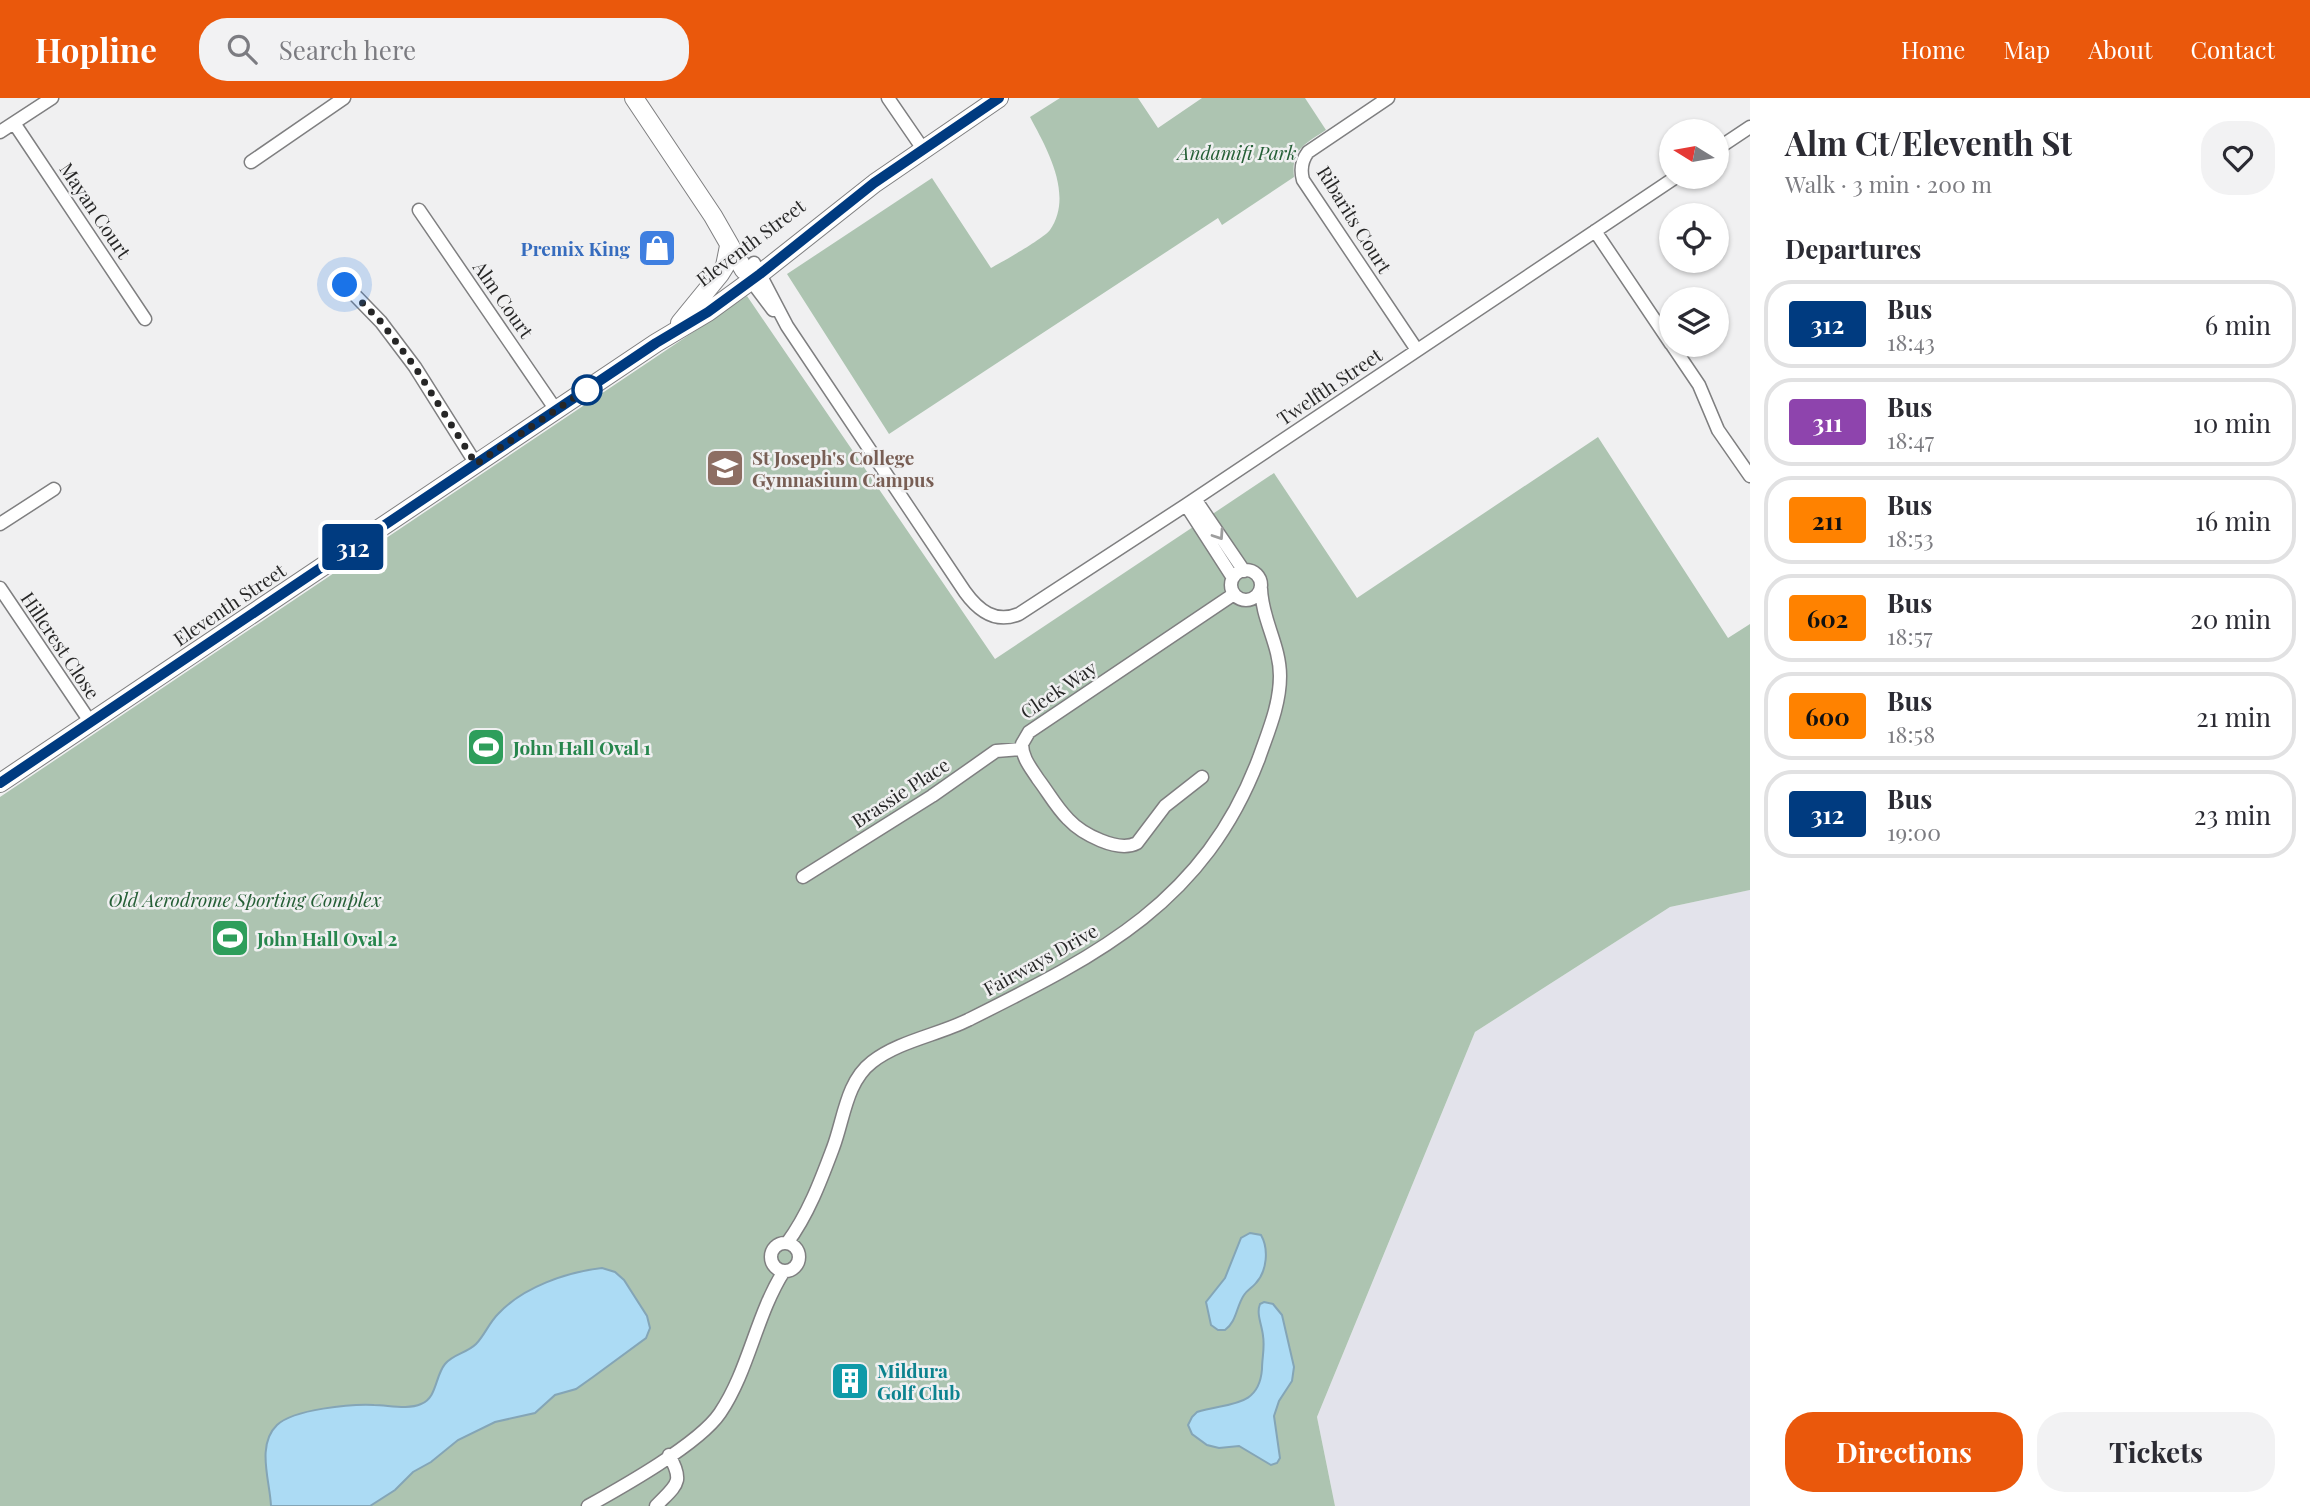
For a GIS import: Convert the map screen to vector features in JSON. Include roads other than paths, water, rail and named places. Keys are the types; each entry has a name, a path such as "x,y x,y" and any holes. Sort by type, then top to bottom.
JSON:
{"main road":[{"path":"634,98 752,272"},
{"name":"Eleventh Street","path":"656,343 874,183 999,98"},
{"path":"713,216 729,246 752,272"},
{"path":"680,323 720,274 725,266 729,246"},
{"name":"Eleventh Street","path":"0,783 656,343 708,312 752,272"}],"street":[{"path":"0,132 52,98"},
{"path":"251,162 344,98"},
{"path":"888,98 923,149"},
{"name":"Ribarits Court","path":"1388,98 1308,152 1301,173 1303,180 1417,350"},
{"name":"Mayan Court","path":"14,123 145,319"},
{"path":"1729,141 1750,127"},
{"name":"Twelfth Street","path":"752,272 973,603 989,615 999,618 1019,614 1659,188"},
{"name":"Alm Court","path":"419,211 556,410"},
{"path":"1595,231 1659,325"},
{"path":"345,285 381,322 415,367 476,464"},
{"path":"1681,357 1699,385 1718,430 1750,476"},
{"path":"0,524 54,489"},
{"path":"1191,502 1238,574 1240,597 1263,611"},
{"path":"1238,574 1254,572 1261,589"},
{"name":"Hillcrest Close","path":"0,588 91,723"},
{"name":"Cleek Way","path":"1202,777 1165,806 1137,843 1131,846 1116,846 1079,828 1066,818 1026,759 1022,749 1023,740 1029,732 1240,597 1255,597 1261,589"},
{"name":"Fairways Drive","path":"791,1245 832,1150 855,1082 872,1062 892,1051 956,1026 1087,959 1159,905 1186,878 1210,848 1243,793 1264,745 1277,704 1280,677 1278,652 1263,611 1261,589"},
{"name":"Brassie Place","path":"803,877 932,796 996,751 1022,749"},
{"path":"778,1244 791,1245 799,1260 793,1268 780,1269 771,1260 772,1251 778,1244"},
{"path":"588,1506 702,1432 719,1414 733,1389 780,1269"},
{"path":"656,1506 677,1481 678,1470 669,1455"}],"water":[{"path":"1250,1233 1261,1235 1264,1241 1265,1266 1260,1278 1244,1295 1229,1326 1225,1330 1218,1330 1211,1325 1206,1302 1225,1278 1241,1238"},
{"path":"602,1268 615,1272 624,1280 647,1316 650,1328 646,1338 593,1377 576,1389 555,1395 535,1413 495,1422 458,1440 431,1462 413,1472 395,1490 370,1506 271,1506 266,1453 267,1443 277,1425 309,1411 364,1405 410,1407 421,1404 433,1392 445,1364 476,1344 508,1304 546,1282"},
{"path":"1260,1304 1273,1304 1282,1315 1294,1367 1292,1381 1279,1401 1274,1416 1280,1458 1277,1463 1271,1465 1239,1446 1219,1448 1207,1445 1192,1434 1188,1425 1197,1412 1240,1402 1255,1391 1262,1369 1264,1340 1259,1312"}],"place":[{"name":"Premix King","path":"657,248"},
{"name":"St Joseph's College Gymnasium Campus","path":"725,468"},
{"name":"John Hall Oval 1","path":"486,747"},
{"name":"John Hall Oval 2","path":"230,938"},
{"name":"Mildura Golf Club","path":"850,1381"}],"park label":[{"name":"Andamifi Park","path":"1237,152"},
{"name":"Old Aerodrome Sporting Complex","path":"245,899"}]}
